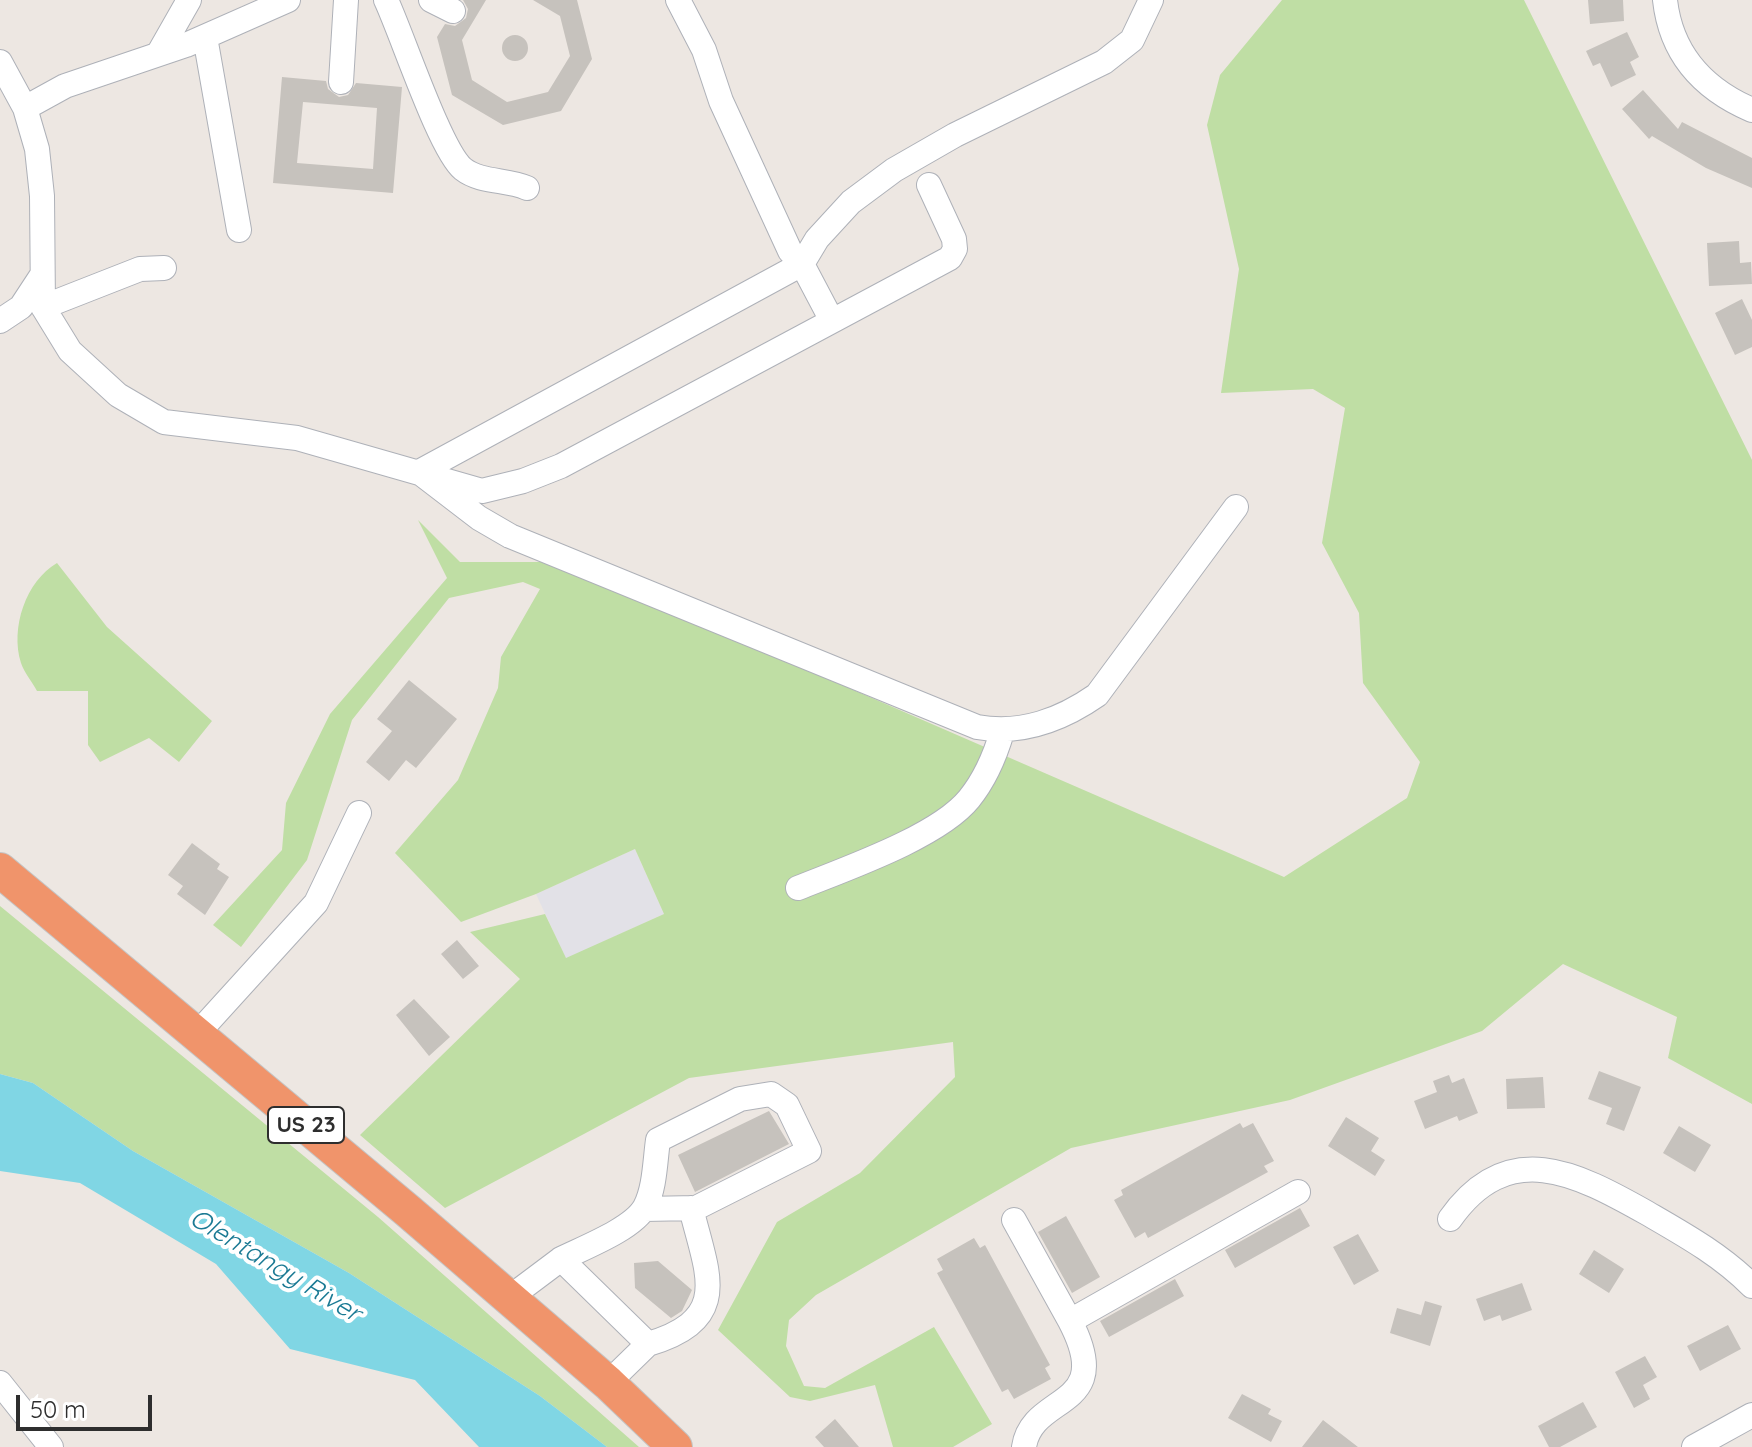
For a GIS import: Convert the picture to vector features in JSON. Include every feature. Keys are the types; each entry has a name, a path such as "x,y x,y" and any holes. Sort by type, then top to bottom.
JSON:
{"highway":[{"name":"US 23","path":"0,870 509,1298 608,1383 675,1447"}],"street":[{"path":"160,51 189,0"},
{"path":"13,96 65,86 205,37 288,0"},
{"path":"341,82 346,0"},
{"path":"386,0 447,147 463,169 489,180 512,181 527,188"},
{"path":"678,0 704,50 721,101 790,251 802,264 831,319"},
{"path":"419,472 802,264 817,239 851,202 894,170 955,135 1104,62 1132,40 1151,0"},
{"path":"1665,0 1675,42 1687,63 1718,94 1752,110"},
{"path":"205,37 239,230"},
{"path":"0,62 37,149 42,196 43,307 70,351 118,395 164,422 297,438 482,491 523,481 561,466 950,258 955,249 954,239 929,185"},
{"path":"43,307 140,269 164,268"},
{"path":"0,321 21,307 42,275"},
{"path":"419,472 479,518 510,536 977,727 1002,732 1045,723 1072,712 1097,695 1236,507"},
{"path":"798,888 877,856 931,828 968,801 992,764 1002,732"},
{"path":"197,1034 316,903 359,813"},
{"path":"509,1298 561,1259 615,1232 644,1209 653,1182 658,1140 740,1099 771,1094 787,1105 809,1151 691,1208 644,1209"},
{"path":"1450,1219 1474,1189 1516,1170 1544,1168 1567,1172 1595,1184 1706,1247 1752,1286"},
{"path":"1070,1321 1298,1192"},
{"path":"608,1383 648,1344 686,1328 697,1317 709,1294 691,1208"},
{"path":"1014,1220 1083,1346 1083,1376 1067,1402 1036,1421 1027,1432 1024,1447"},
{"path":"561,1259 648,1344"},
{"path":"0,1383 51,1447"},
{"path":"1695,1447 1752,1415"}],"shaded area":[{"path":"635,849 664,914 566,959 536,894"}],"green space":[{"path":"1282,0 1524,0 1752,460 1752,1104 1668,1058 1677,1017 1563,964 1482,1031 1290,1100 1071,1148 816,1295 789,1320 786,1346 804,1386 825,1388 934,1327 992,1424 953,1447 893,1447 875,1385 810,1401 790,1397 718,1330 777,1222 860,1173 955,1077 953,1042 689,1078 445,1208 360,1135 520,979 470,932 545,914 566,958 664,914 635,849 536,894 461,922 395,853 458,780 498,688 501,657 540,589 523,582 449,598 352,720 307,860 241,947 213,925 282,850 286,803 330,714 447,578 418,520 460,562 559,562 1284,877 1407,798 1420,762 1363,683 1359,613 1322,543 1345,408 1313,389 1221,393 1239,269 1207,125 1220,75"},
{"path":"57,563 107,627 212,721 179,762 149,738 100,762 88,745 88,691 37,691 21,663 19,621 29,593 46,571"},
{"path":"0,906 378,1217 639,1447 607,1447 540,1396 349,1273 133,1151 33,1083 0,1074"}],"water":[{"name":"Olentangy River","path":"0,1074 33,1083 133,1151 349,1273 540,1396 607,1447 479,1447 415,1380 290,1349 216,1264 80,1183 0,1171"}],"building":[{"path":"463,0 486,0 462,40 472,80 507,102 548,92 570,56 560,16 533,0 577,0 592,59 561,111 503,125 452,95 437,37 445,24 455,26 466,18 468,9"},
{"path":"1588,0 1623,0 1624,21 1590,24"},
{"path":"1627,32 1639,57 1630,62 1636,75 1611,87 1600,63 1593,66 1586,51"},
{"path":"515,35 524,39 528,48 524,57 515,61 506,57 502,48 506,39"},
{"path":"282,77 326,81 328,89 339,97 348,95 356,83 402,87 393,193 273,183","holes":["303,102 377,108 373,169 297,163"]},
{"path":"1643,90 1678,129 1682,122 1752,158 1752,188 1706,168 1652,136 1649,139 1622,109"},
{"path":"1739,241 1740,263 1751,262 1752,284 1709,286 1707,243"},
{"path":"1742,299 1752,320 1752,347 1735,355 1715,313"},
{"path":"409,680 457,719 416,768 406,760 389,781 366,762 392,731 377,719"},
{"path":"192,843 220,864 217,869 229,877 205,915 177,894 183,886 168,875"},
{"path":"457,940 479,966 463,979 441,954"},
{"path":"414,999 450,1037 429,1056 396,1015"},
{"path":"1599,1071 1641,1087 1624,1131 1606,1124 1612,1108 1588,1099"},
{"path":"1449,1075 1452,1083 1464,1078 1478,1113 1459,1121 1457,1116 1425,1129 1414,1101 1437,1092 1433,1081"},
{"path":"1543,1077 1545,1108 1507,1109 1506,1079"},
{"path":"769,1111 789,1144 695,1192 678,1155"},
{"path":"1346,1117 1379,1138 1371,1151 1385,1160 1375,1176 1328,1146"},
{"path":"1240,1123 1243,1128 1253,1123 1274,1161 1264,1166 1268,1172 1148,1238 1145,1232 1135,1238 1114,1200 1123,1195 1121,1190"},
{"path":"1679,1126 1711,1145 1695,1172 1663,1153"},
{"path":"1300,1208 1310,1226 1235,1268 1225,1250"},
{"path":"1066,1216 1100,1277 1072,1293 1038,1232"},
{"path":"1358,1234 1379,1271 1354,1285 1333,1247"},
{"path":"974,1238 980,1248 985,1245 1050,1365 1045,1368 1051,1379 1014,1399 1008,1389 1002,1392 937,1273 943,1270 937,1259"},
{"path":"1594,1250 1624,1269 1609,1293 1579,1274"},
{"path":"658,1261 692,1290 682,1311 671,1318 635,1288 634,1263"},
{"path":"1175,1279 1184,1296 1109,1337 1100,1321"},
{"path":"1522,1283 1532,1310 1502,1321 1500,1315 1484,1321 1476,1299"},
{"path":"1425,1301 1442,1306 1430,1346 1390,1333 1397,1308 1421,1315"},
{"path":"1728,1325 1741,1349 1700,1371 1687,1346"},
{"path":"1645,1356 1657,1377 1643,1385 1650,1399 1634,1408 1615,1372"},
{"path":"1242,1394 1271,1409 1268,1414 1282,1421 1271,1442 1228,1418"},
{"path":"1583,1402 1597,1427 1560,1447 1549,1447 1538,1426"},
{"path":"835,1419 859,1447 824,1447 815,1437"},
{"path":"1323,1420 1358,1447 1302,1447"}]}
